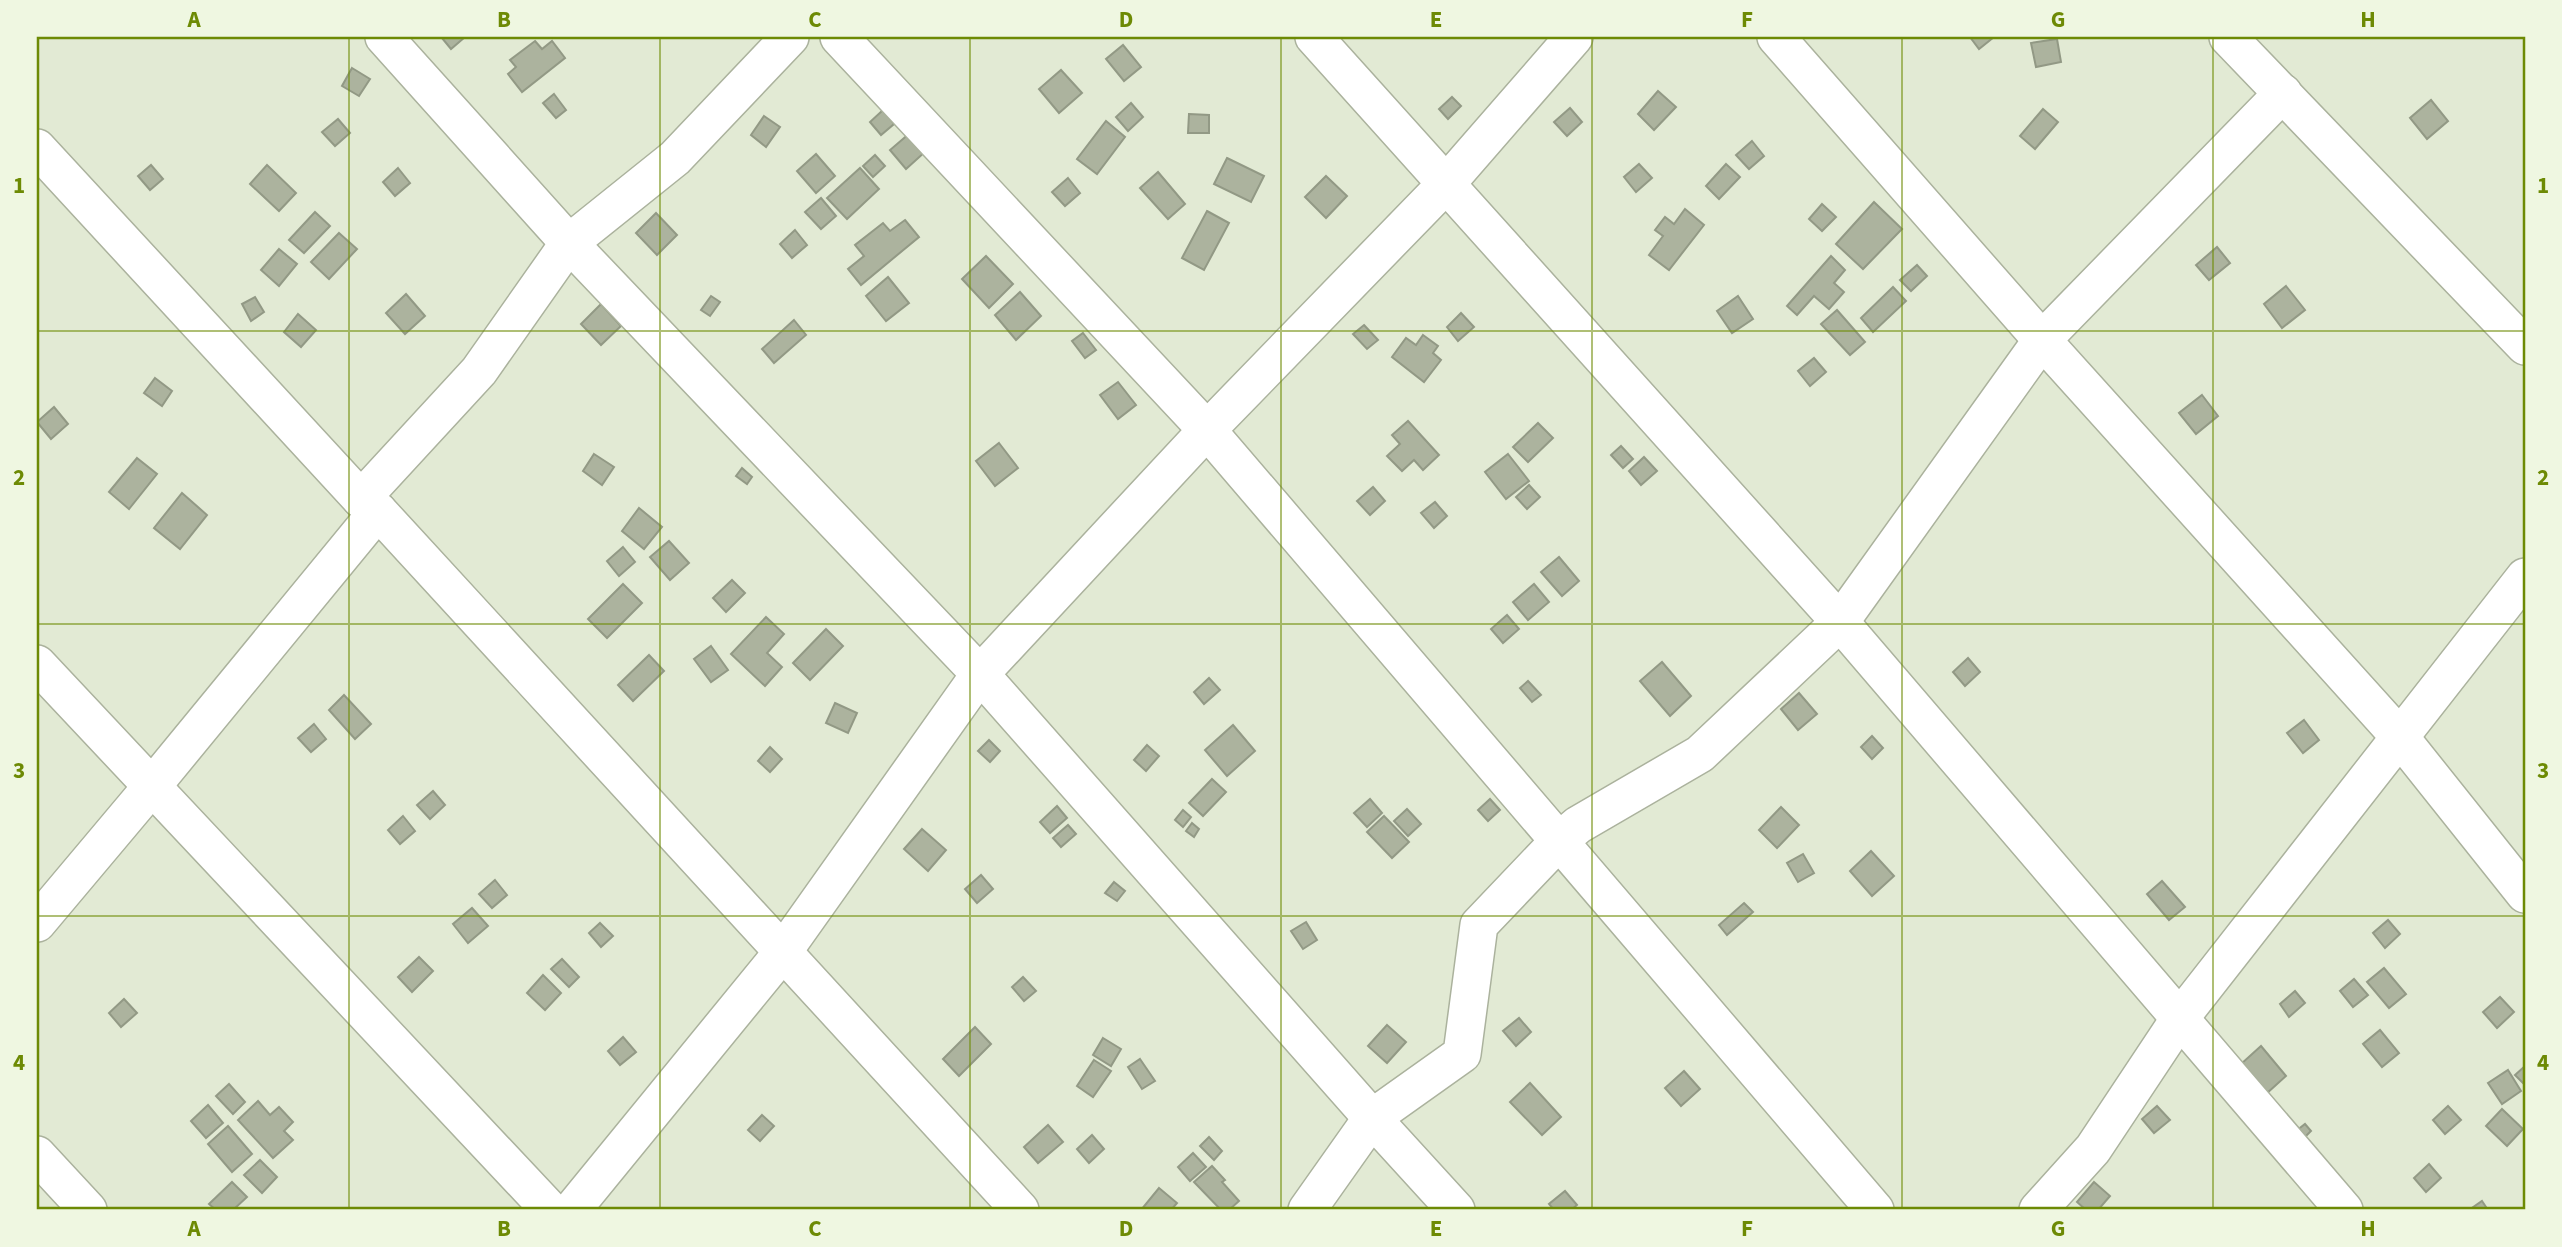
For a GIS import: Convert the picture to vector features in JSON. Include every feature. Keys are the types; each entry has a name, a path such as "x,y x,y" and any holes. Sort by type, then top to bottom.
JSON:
{"street":[{"path":"384,37 569,243 980,674 1456,1210"},
{"path":"37,923 153,785 370,505 479,371 569,243 675,158 790,37"},
{"path":"839,37 1207,430 1875,1210"},
{"path":"1314,37 1840,622 2344,1210"},
{"path":"572,1210 782,953 980,674 1207,430 1446,184 1574,37"},
{"path":"1776,37 2042,340 2399,736 2525,894"},
{"path":"2228,37 2525,346"},
{"path":"1307,1210 1372,1118 1462,1054 1479,925 1559,841 1578,825 1700,754 1840,622 2042,340 2283,93"},
{"path":"37,148 1020,1210"},
{"path":"2038,1210 2093,1149 2180,1018 2525,577"},
{"path":"37,664 550,1210"},
{"path":"37,1155 88,1210"}],"building":[{"path":"465,37 451,49 442,38"},
{"path":"1970,37 1994,37 1979,49"},
{"path":"2057,39 2061,62 2036,67 2031,43"},
{"path":"535,41 542,49 552,41 565,58 522,92 508,74 516,67 510,60"},
{"path":"1123,45 1141,67 1124,81 1106,59"},
{"path":"352,68 370,79 359,96 342,86"},
{"path":"1061,70 1082,93 1059,113 1039,89"},
{"path":"1658,91 1676,107 1654,130 1638,114"},
{"path":"554,94 566,110 556,118 543,103"},
{"path":"1452,97 1461,106 1448,119 1439,109"},
{"path":"2431,100 2448,121 2427,139 2410,118"},
{"path":"1131,103 1143,117 1128,131 1116,117"},
{"path":"1570,108 1582,122 1567,136 1554,122"},
{"path":"2043,109 2058,122 2035,149 2020,136"},
{"path":"883,110 894,124 881,135 870,122"},
{"path":"1189,114 1209,115 1209,133 1188,133"},
{"path":"764,116 780,127 766,147 751,135"},
{"path":"338,119 350,133 335,146 322,132"},
{"path":"1106,121 1125,137 1097,174 1077,159"},
{"path":"910,133 926,151 906,169 890,150"},
{"path":"1752,141 1764,156 1749,169 1736,155"},
{"path":"816,154 835,176 816,193 797,171"},
{"path":"875,155 885,166 873,177 863,166"},
{"path":"1227,158 1264,176 1251,202 1214,184"},
{"path":"1639,164 1652,178 1636,192 1624,177"},
{"path":"1726,164 1740,177 1719,199 1706,186"},
{"path":"151,165 163,179 150,190 138,176"},
{"path":"267,165 296,193 279,211 250,184"},
{"path":"398,168 410,183 395,196 383,182"},
{"path":"860,168 879,189 847,219 827,198"},
{"path":"1158,172 1185,204 1168,219 1140,188"},
{"path":"1326,176 1347,196 1326,218 1305,197"},
{"path":"1068,178 1080,193 1065,206 1052,192"},
{"path":"821,198 836,216 821,229 805,212"},
{"path":"1874,202 1902,229 1863,269 1836,244"},
{"path":"1822,204 1836,217 1822,231 1809,219"},
{"path":"1685,209 1704,225 1669,270 1649,255 1663,236 1655,230 1665,217 1674,224"},
{"path":"1207,211 1229,223 1204,270 1182,258"},
{"path":"315,212 330,226 304,253 289,240"},
{"path":"656,213 677,235 657,255 636,233"},
{"path":"905,220 919,237 861,285 848,269 864,256 855,245 883,223 890,231"},
{"path":"795,230 807,245 792,258 780,244"},
{"path":"339,233 357,249 329,279 311,262"},
{"path":"2217,247 2230,263 2209,280 2196,265"},
{"path":"279,249 297,264 279,286 261,270"},
{"path":"986,256 1013,284 989,308 962,279"},
{"path":"1831,256 1845,270 1834,283 1844,292 1829,309 1814,296 1797,315 1787,306"},
{"path":"1917,265 1927,276 1911,291 1900,280"},
{"path":"888,277 909,303 886,321 866,296"},
{"path":"2286,286 2305,310 2282,328 2264,304"},
{"path":"1893,287 1906,301 1873,332 1861,318"},
{"path":"1020,292 1041,316 1016,340 995,315"},
{"path":"406,294 425,316 405,334 386,313"},
{"path":"711,296 720,302 710,316 701,310"},
{"path":"1738,296 1753,319 1732,333 1717,311"},
{"path":"255,297 264,312 251,321 242,304"},
{"path":"601,304 621,326 601,345 581,324"},
{"path":"1837,310 1865,342 1850,355 1821,324"},
{"path":"1461,313 1474,327 1458,341 1447,327"},
{"path":"298,314 316,330 301,347 284,332"},
{"path":"794,320 806,335 774,363 762,349"},
{"path":"1364,325 1378,340 1367,349 1353,334"},
{"path":"1083,333 1096,350 1085,358 1072,341"},
{"path":"1423,335 1438,346 1433,353 1441,360 1424,382 1392,357 1406,338 1416,345"},
{"path":"1814,358 1826,372 1810,386 1798,371"},
{"path":"155,378 172,391 162,406 144,393"},
{"path":"1118,382 1136,405 1118,419 1100,395"},
{"path":"2202,395 2218,416 2196,434 2179,413"},
{"path":"54,407 68,424 51,439 37,422"},
{"path":"1408,421 1439,455 1423,470 1414,460 1402,471 1387,456 1400,444 1392,435"},
{"path":"1538,423 1553,438 1528,462 1513,447"},
{"path":"999,443 1018,468 995,486 976,461"},
{"path":"1621,446 1633,459 1623,468 1611,455"},
{"path":"594,454 614,467 602,485 583,471"},
{"path":"1508,454 1529,481 1506,499 1485,472"},
{"path":"1644,457 1657,471 1641,485 1629,471"},
{"path":"137,458 157,474 129,509 109,492"},
{"path":"742,468 752,477 747,484 736,476"},
{"path":"1529,485 1540,497 1527,509 1516,497"},
{"path":"1373,487 1385,501 1370,515 1357,501"},
{"path":"182,493 207,515 180,549 154,528"},
{"path":"1435,502 1447,516 1434,528 1421,513"},
{"path":"639,508 662,527 644,549 622,531"},
{"path":"669,541 689,563 670,580 650,557"},
{"path":"623,547 635,562 619,576 607,561"},
{"path":"1559,557 1579,581 1562,596 1541,572"},
{"path":"732,580 745,593 726,612 713,598"},
{"path":"623,584 642,603 607,638 588,619"},
{"path":"1534,584 1549,602 1528,620 1513,602"},
{"path":"1507,615 1519,629 1503,643 1491,629"},
{"path":"766,617 784,634 767,653 782,667 765,686 731,654"},
{"path":"826,629 843,646 810,680 793,663"},
{"path":"711,646 728,670 711,682 694,659"},
{"path":"649,655 664,671 633,701 618,685"},
{"path":"1968,658 1980,672 1965,686 1953,672"},
{"path":"1662,662 1691,696 1670,716 1640,681"},
{"path":"1209,678 1220,690 1204,704 1194,692"},
{"path":"1528,681 1541,695 1532,702 1520,688"},
{"path":"1799,693 1817,714 1798,730 1781,709"},
{"path":"344,695 371,724 355,739 329,710"},
{"path":"835,703 857,713 848,733 826,723"},
{"path":"2304,720 2319,740 2303,753 2287,733"},
{"path":"314,724 326,739 311,752 298,738"},
{"path":"1233,725 1255,751 1227,776 1205,750"},
{"path":"1872,736 1883,748 1872,759 1861,747"},
{"path":"989,740 1000,751 990,762 978,751"},
{"path":"1147,745 1159,756 1146,771 1134,760"},
{"path":"770,747 782,759 770,772 758,761"},
{"path":"1212,779 1226,792 1203,816 1189,803"},
{"path":"433,791 445,805 430,819 417,805"},
{"path":"1370,799 1382,813 1367,827 1354,813"},
{"path":"1490,799 1500,810 1488,821 1478,810"},
{"path":"1057,806 1067,818 1050,833 1040,822"},
{"path":"1781,807 1799,825 1777,848 1759,830"},
{"path":"1407,809 1421,824 1408,836 1394,821"},
{"path":"1183,810 1191,817 1183,827 1175,820"},
{"path":"403,816 415,831 400,844 388,830"},
{"path":"1384,816 1409,842 1392,858 1367,832"},
{"path":"1192,823 1199,829 1194,837 1186,831"},
{"path":"1068,825 1076,834 1061,847 1053,838"},
{"path":"922,829 946,850 928,871 904,849"},
{"path":"1871,851 1894,876 1872,896 1850,871"},
{"path":"1803,854 1814,873 1798,882 1787,863"},
{"path":"981,875 993,889 977,903 965,889"},
{"path":"495,880 507,895 492,908 479,894"},
{"path":"2162,881 2185,907 2169,920 2147,894"},
{"path":"1114,882 1125,891 1117,901 1105,893"},
{"path":"1744,903 1753,912 1727,935 1719,925"},
{"path":"472,908 488,926 468,943 453,924"},
{"path":"2388,920 2400,934 2385,948 2373,933"},
{"path":"1306,922 1317,940 1303,949 1291,931"},
{"path":"600,923 613,936 601,947 589,933"},
{"path":"419,957 433,971 412,992 398,977"},
{"path":"562,959 579,977 569,987 551,969"},
{"path":"2384,968 2406,994 2389,1008 2367,982"},
{"path":"543,975 561,993 545,1010 527,993"},
{"path":"1023,977 1036,991 1024,1001 1012,987"},
{"path":"2354,979 2368,995 2353,1007 2340,991"},
{"path":"2295,991 2305,1003 2289,1017 2280,1004"},
{"path":"2500,997 2514,1012 2497,1028 2483,1012"},
{"path":"124,999 137,1013 121,1027 109,1013"},
{"path":"1519,1018 1531,1032 1516,1046 1503,1031"},
{"path":"1387,1025 1406,1042 1387,1063 1368,1046"},
{"path":"975,1027 991,1044 959,1076 943,1059"},
{"path":"2380,1030 2399,1053 2382,1067 2363,1044"},
{"path":"623,1037 636,1052 620,1065 608,1051"},
{"path":"1103,1038 1121,1049 1111,1066 1093,1055"},
{"path":"2261,1046 2286,1076 2266,1094 2241,1064"},
{"path":"1140,1059 1155,1081 1142,1089 1128,1067"},
{"path":"1094,1060 1111,1071 1093,1097 1077,1086"},
{"path":"2525,1066 2525,1085 2515,1075"},
{"path":"2508,1070 2521,1091 2502,1104 2488,1083"},
{"path":"1684,1071 1700,1089 1681,1106 1665,1088"},
{"path":"1530,1083 1561,1117 1542,1135 1510,1102"},
{"path":"229,1084 245,1102 233,1114 216,1096"},
{"path":"258,1101 270,1115 279,1107 293,1122 284,1131 293,1140 273,1158 238,1120"},
{"path":"208,1105 223,1123 206,1138 191,1121"},
{"path":"2157,1106 2170,1120 2154,1133 2142,1119"},
{"path":"2448,1106 2461,1120 2445,1134 2433,1120"},
{"path":"2502,1109 2523,1129 2507,1146 2486,1126"},
{"path":"762,1115 774,1126 760,1141 748,1130"},
{"path":"2305,1124 2311,1131 2302,1140 2295,1132"},
{"path":"1048,1125 1063,1142 1038,1163 1024,1147"},
{"path":"228,1126 252,1154 232,1172 208,1144"},
{"path":"1092,1135 1104,1149 1089,1163 1077,1149"},
{"path":"1209,1137 1222,1151 1214,1160 1200,1146"},
{"path":"1193,1153 1206,1167 1190,1181 1178,1167"},
{"path":"260,1160 277,1177 262,1193 244,1175"},
{"path":"2429,1164 2441,1178 2426,1192 2414,1178"},
{"path":"1212,1166 1239,1201 1229,1210 1221,1210 1194,1182"},
{"path":"232,1182 247,1197 233,1210 216,1210 209,1204"},
{"path":"2094,1182 2110,1196 2098,1210 2086,1210 2077,1202"},
{"path":"1159,1188 1177,1203 1171,1210 1141,1210"},
{"path":"1565,1191 1577,1205 1571,1210 1554,1210 1549,1204"},
{"path":"2482,1201 2488,1210 2469,1210"}]}
